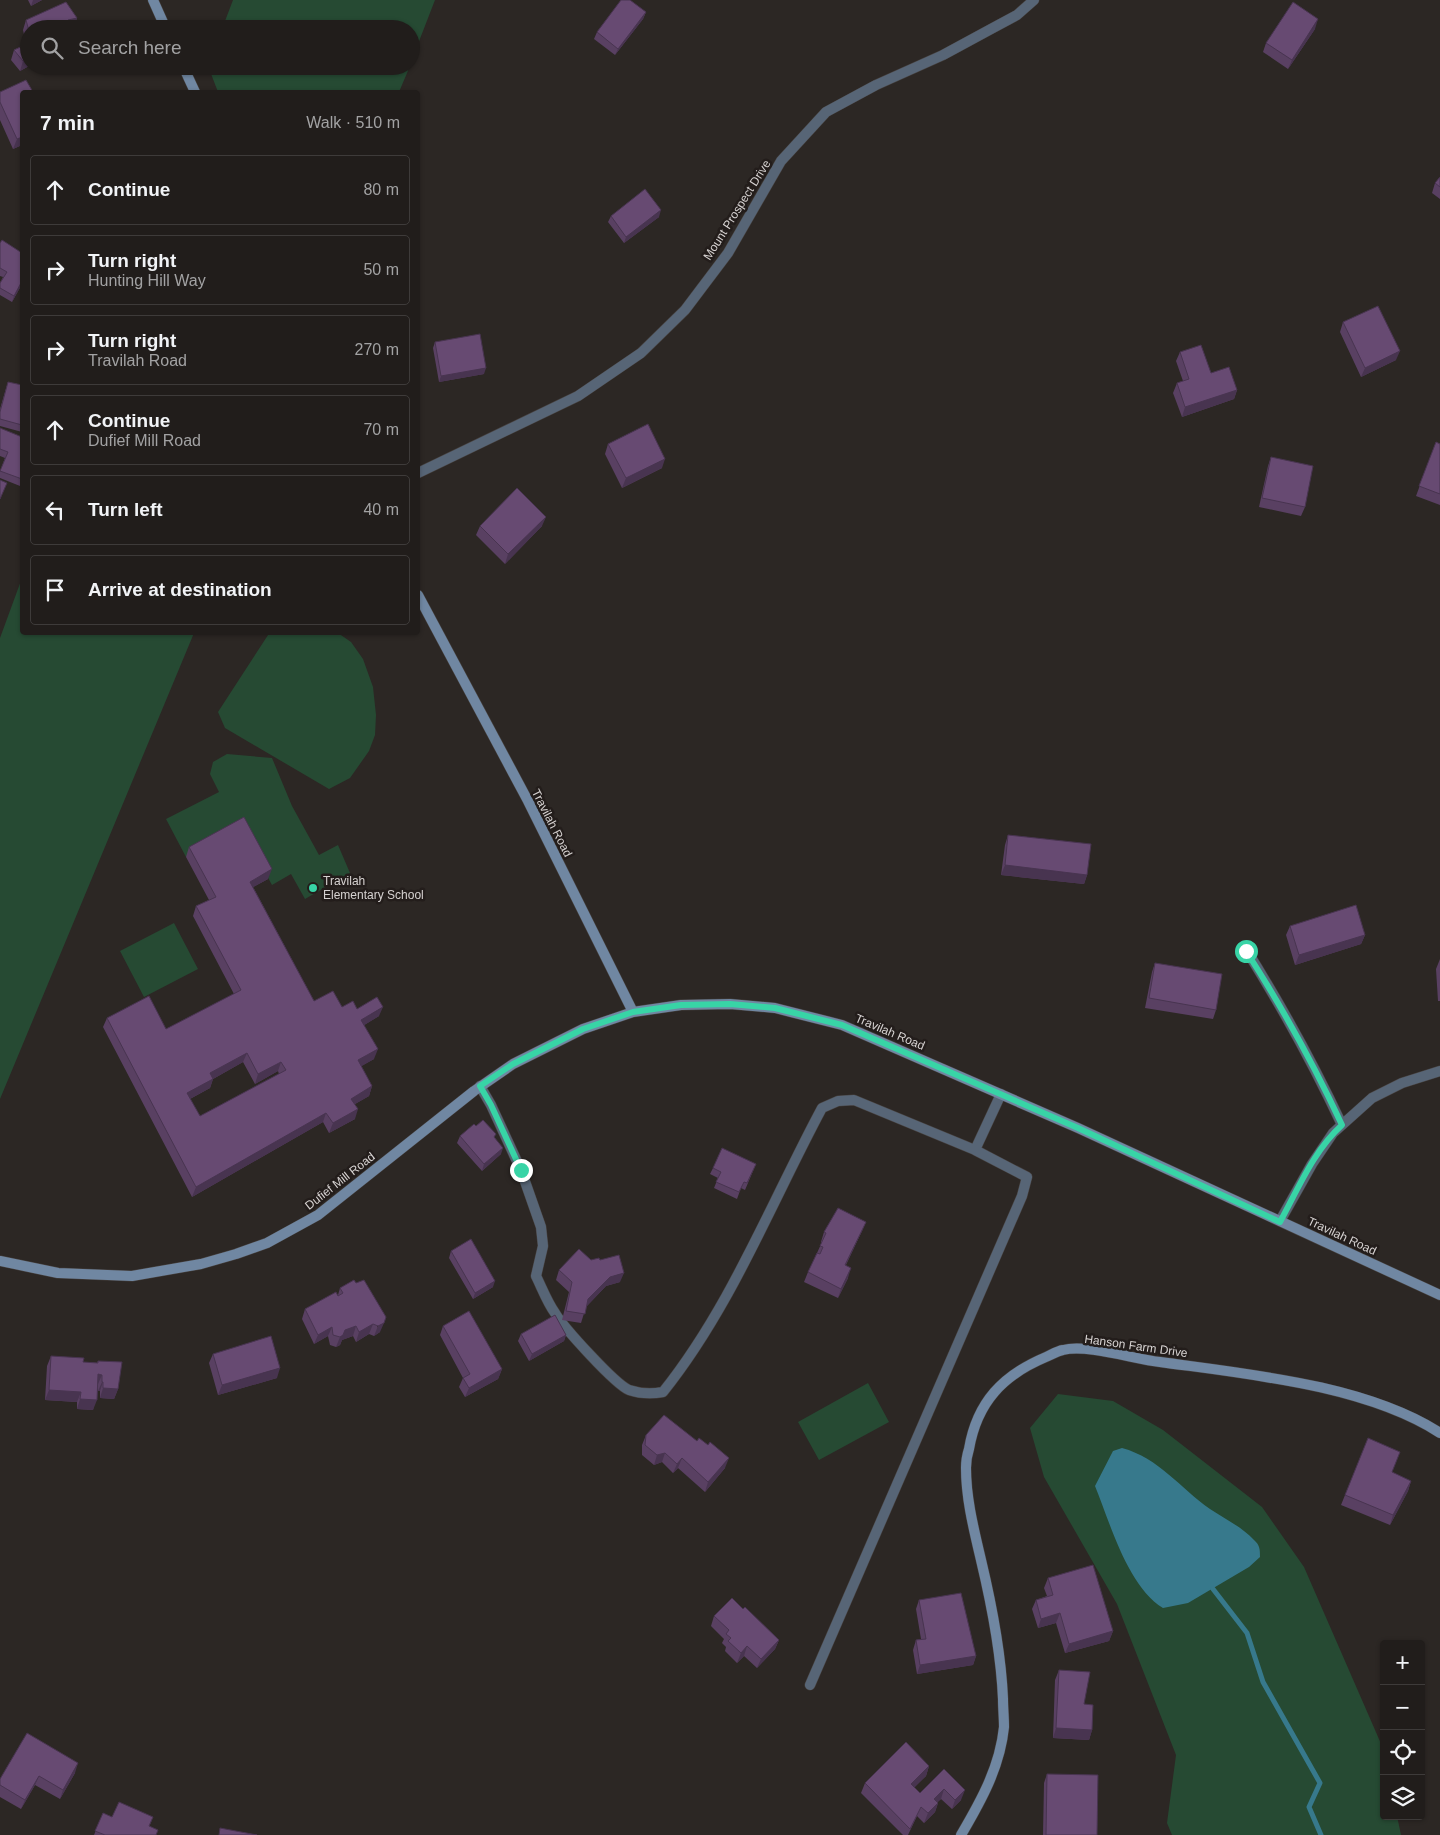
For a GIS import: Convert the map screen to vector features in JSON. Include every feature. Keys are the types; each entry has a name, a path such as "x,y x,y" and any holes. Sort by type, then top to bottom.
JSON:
{"main road":[{"path":"152,0 162,20"},
{"path":"187,75 194,90"},
{"name":"Travilah Road","path":"420,598 528,801 633,1012 691,1005 730,1004 775,1008 842,1025 1078,1128 1440,1296"},
{"name":"Dufief Mill Road","path":"0,1261 58,1273 132,1276 201,1264 267,1243 318,1215 480,1086 513,1064 583,1029 633,1012"},
{"name":"Hanson Farm Drive","path":"961,1835 979,1804 993,1773 1004,1726 1002,1670 994,1613 972,1522 966,1467 972,1431 983,1405 1012,1375 1064,1349 1095,1350 1145,1360 1279,1379 1348,1394 1391,1409 1426,1424 1440,1433"}],"street":[{"name":"Mount Prospect Drive","path":"420,472 578,396 641,353 685,310 728,252 781,162 826,112 1017,15 1034,0"},
{"path":"1246,951 1273,992 1342,1125"},
{"path":"1280,1222 1312,1164 1333,1133 1372,1098 1402,1083 1440,1071"},
{"path":"480,1086 491,1105 521,1170 541,1227 543,1246 536,1276 554,1313 569,1332 622,1384 628,1389 648,1394 663,1392 675,1378 724,1302 822,1108 838,1101 854,1100 975,1150 1027,1177 1022,1196 810,1686"},
{"path":"975,1150 1001,1094"}],"green space":[{"path":"233,0 435,0 420,39 420,20 225,20"},
{"path":"211,75 406,75 400,90 217,90"},
{"path":"20,583 20,635 193,635 0,1099 0,638"},
{"path":"268,635 341,635 351,642 363,659 373,687 376,715 375,735 369,751 350,778 329,789 225,728 218,712"},
{"path":"227,754 272,758 292,806 319,855 338,845 350,873 305,899 291,874 272,885 240,827 186,857 166,819 219,792 210,774 213,762"},
{"path":"174,923 198,969 144,997 120,951"},
{"path":"868,1383 889,1422 819,1460 798,1422"},
{"path":"1058,1394 1113,1401 1163,1430 1262,1507 1304,1567 1380,1741 1380,1820 1398,1820 1401,1835 1172,1835 1167,1823 1176,1755 1117,1604 1044,1477 1030,1428"}],"water":[{"path":"1122,1448 1158,1466 1199,1501 1244,1531 1257,1544 1260,1550 1260,1557 1249,1567 1188,1603 1163,1608 1151,1598 1130,1570 1095,1486 1113,1451"}],"building":[{"path":"621,0 630,0 646,12 618,49 597,32"},
{"path":"66,2 77,18 68,20 26,20"},
{"path":"1293,2 1318,19 1292,60 1266,43"},
{"path":"20,47 20,57 14,50"},
{"path":"26,80 32,90 20,90 20,138 17,139 0,102 0,92"},
{"path":"1440,177 1440,187 1435,183"},
{"path":"645,189 661,210 626,237 611,216"},
{"path":"2,240 20,252 20,285 14,296 0,288 0,283 7,272 0,268 0,243"},
{"path":"1378,306 1400,351 1365,368 1343,322"},
{"path":"480,334 486,368 441,376 435,342"},
{"path":"1201,345 1211,373 1229,367 1237,390 1185,407 1177,383 1189,379 1180,352"},
{"path":"8,382 20,385 20,424 0,419"},
{"path":"648,424 665,459 626,478 608,444"},
{"path":"0,428 20,436 20,478 0,471 8,452 0,449"},
{"path":"1436,442 1440,444 1440,494 1419,486"},
{"path":"1271,457 1313,466 1305,507 1262,498"},
{"path":"0,480 7,483 0,499"},
{"path":"517,488 546,517 508,554 480,526"},
{"path":"244,817 272,869 250,882 314,1001 333,991 342,1007 353,1001 357,1009 377,997 383,1007 361,1020 378,1049 358,1060 372,1086 351,1099 358,1109 333,1123 326,1113 196,1187 107,1018 149,996 166,1029 241,990 196,906 216,897 189,847","holes":["247,1053 258,1074 281,1062 286,1070 200,1116 187,1093 213,1079 210,1073"]},
{"path":"1008,835 1091,844 1087,875 1005,865"},
{"path":"1356,905 1365,935 1299,955 1290,926"},
{"path":"1155,963 1222,974 1216,1010 1149,998"},
{"path":"483,1120 496,1134 494,1137 503,1148 484,1164 460,1136 474,1124 476,1126"},
{"path":"722,1148 756,1164 747,1183 744,1182 739,1192 716,1182 721,1172 713,1168"},
{"path":"838,1208 866,1222 845,1265 851,1268 841,1289 808,1272 817,1253 820,1254 823,1247 820,1246 826,1233 824,1232"},
{"path":"471,1239 495,1281 475,1293 451,1251"},
{"path":"579,1249 591,1260 599,1258 600,1260 619,1255 624,1273 610,1277 588,1299 585,1314 566,1311 572,1282 559,1270"},
{"path":"354,1280 356,1283 364,1280 386,1317 384,1323 378,1326 373,1324 359,1332 356,1326 345,1330 340,1337 333,1335 332,1327 318,1335 305,1309 336,1292 338,1296 343,1293 340,1288"},
{"path":"469,1311 502,1369 469,1388 463,1378 470,1374 443,1326"},
{"path":"555,1315 566,1335 532,1354 521,1334"},
{"path":"271,1336 280,1368 222,1385 213,1354"},
{"path":"51,1356 84,1358 83,1362 122,1362 118,1389 103,1388 102,1375 98,1374 97,1400 80,1399 81,1392 49,1390"},
{"path":"664,1415 697,1441 699,1438 708,1445 710,1442 729,1458 708,1482 682,1458 677,1464 665,1453 657,1455 645,1445 646,1435"},
{"path":"1368,1438 1400,1452 1392,1472 1411,1481 1393,1515 1345,1495"},
{"path":"1093,1565 1113,1631 1069,1644 1060,1613 1041,1619 1036,1600 1053,1595 1048,1578"},
{"path":"961,1593 976,1656 920,1665 916,1640 926,1639 919,1600"},
{"path":"732,1598 743,1609 745,1607 779,1640 761,1659 747,1646 741,1653 728,1641 731,1638 726,1634 729,1630 714,1616"},
{"path":"1059,1670 1090,1672 1084,1704 1093,1705 1092,1730 1056,1728"},
{"path":"27,1733 78,1763 63,1790 39,1776 25,1800 0,1785 0,1779"},
{"path":"906,1742 929,1766 911,1784 920,1793 944,1769 965,1790 955,1800 944,1789 934,1799 938,1803 928,1813 921,1807 910,1829 865,1783"},
{"path":"1047,1774 1098,1775 1097,1835 1046,1835"},
{"path":"119,1802 153,1817 149,1826 158,1830 156,1835 105,1835 95,1831 103,1813 112,1817"},
{"path":"220,1828 257,1835 219,1835"}],"waterway":[{"path":"1213,1589 1247,1633 1263,1682 1320,1783 1309,1807 1321,1835"}],"place":[{"name":"Travilah Elementary School","path":"313,888"}],"route":[{"path":"521,1170 491,1105 480,1086 513,1064 583,1029 633,1012 681,1005 730,1004 775,1008 842,1025 1078,1128 1280,1222 1312,1164 1333,1133 1342,1125 1273,992 1246,951"}]}
